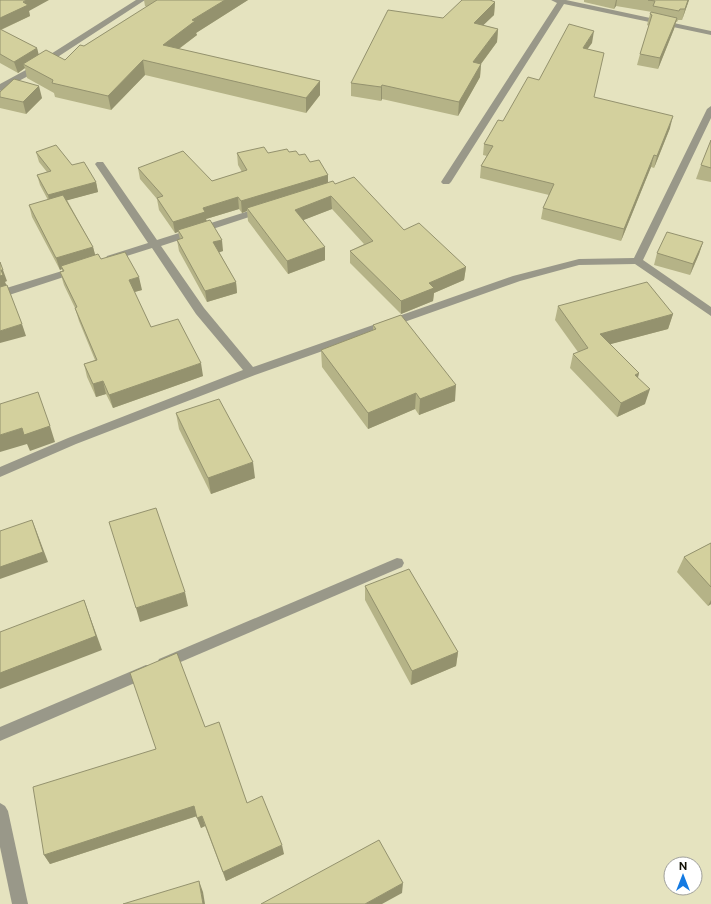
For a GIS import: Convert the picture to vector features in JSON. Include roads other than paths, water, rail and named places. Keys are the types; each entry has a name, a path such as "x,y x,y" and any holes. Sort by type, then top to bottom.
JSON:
{"street":[{"path":"1,86 141,0"},
{"path":"446,182 562,1 711,33"},
{"path":"637,261 708,126 711,109"},
{"path":"100,164 200,311 251,372"},
{"path":"104,261 269,208"},
{"path":"0,472 72,441 251,372 517,278 579,262 637,261 711,312"},
{"path":"0,294 81,268"},
{"path":"0,734 397,563"},
{"path":"0,811 20,904"}]}
